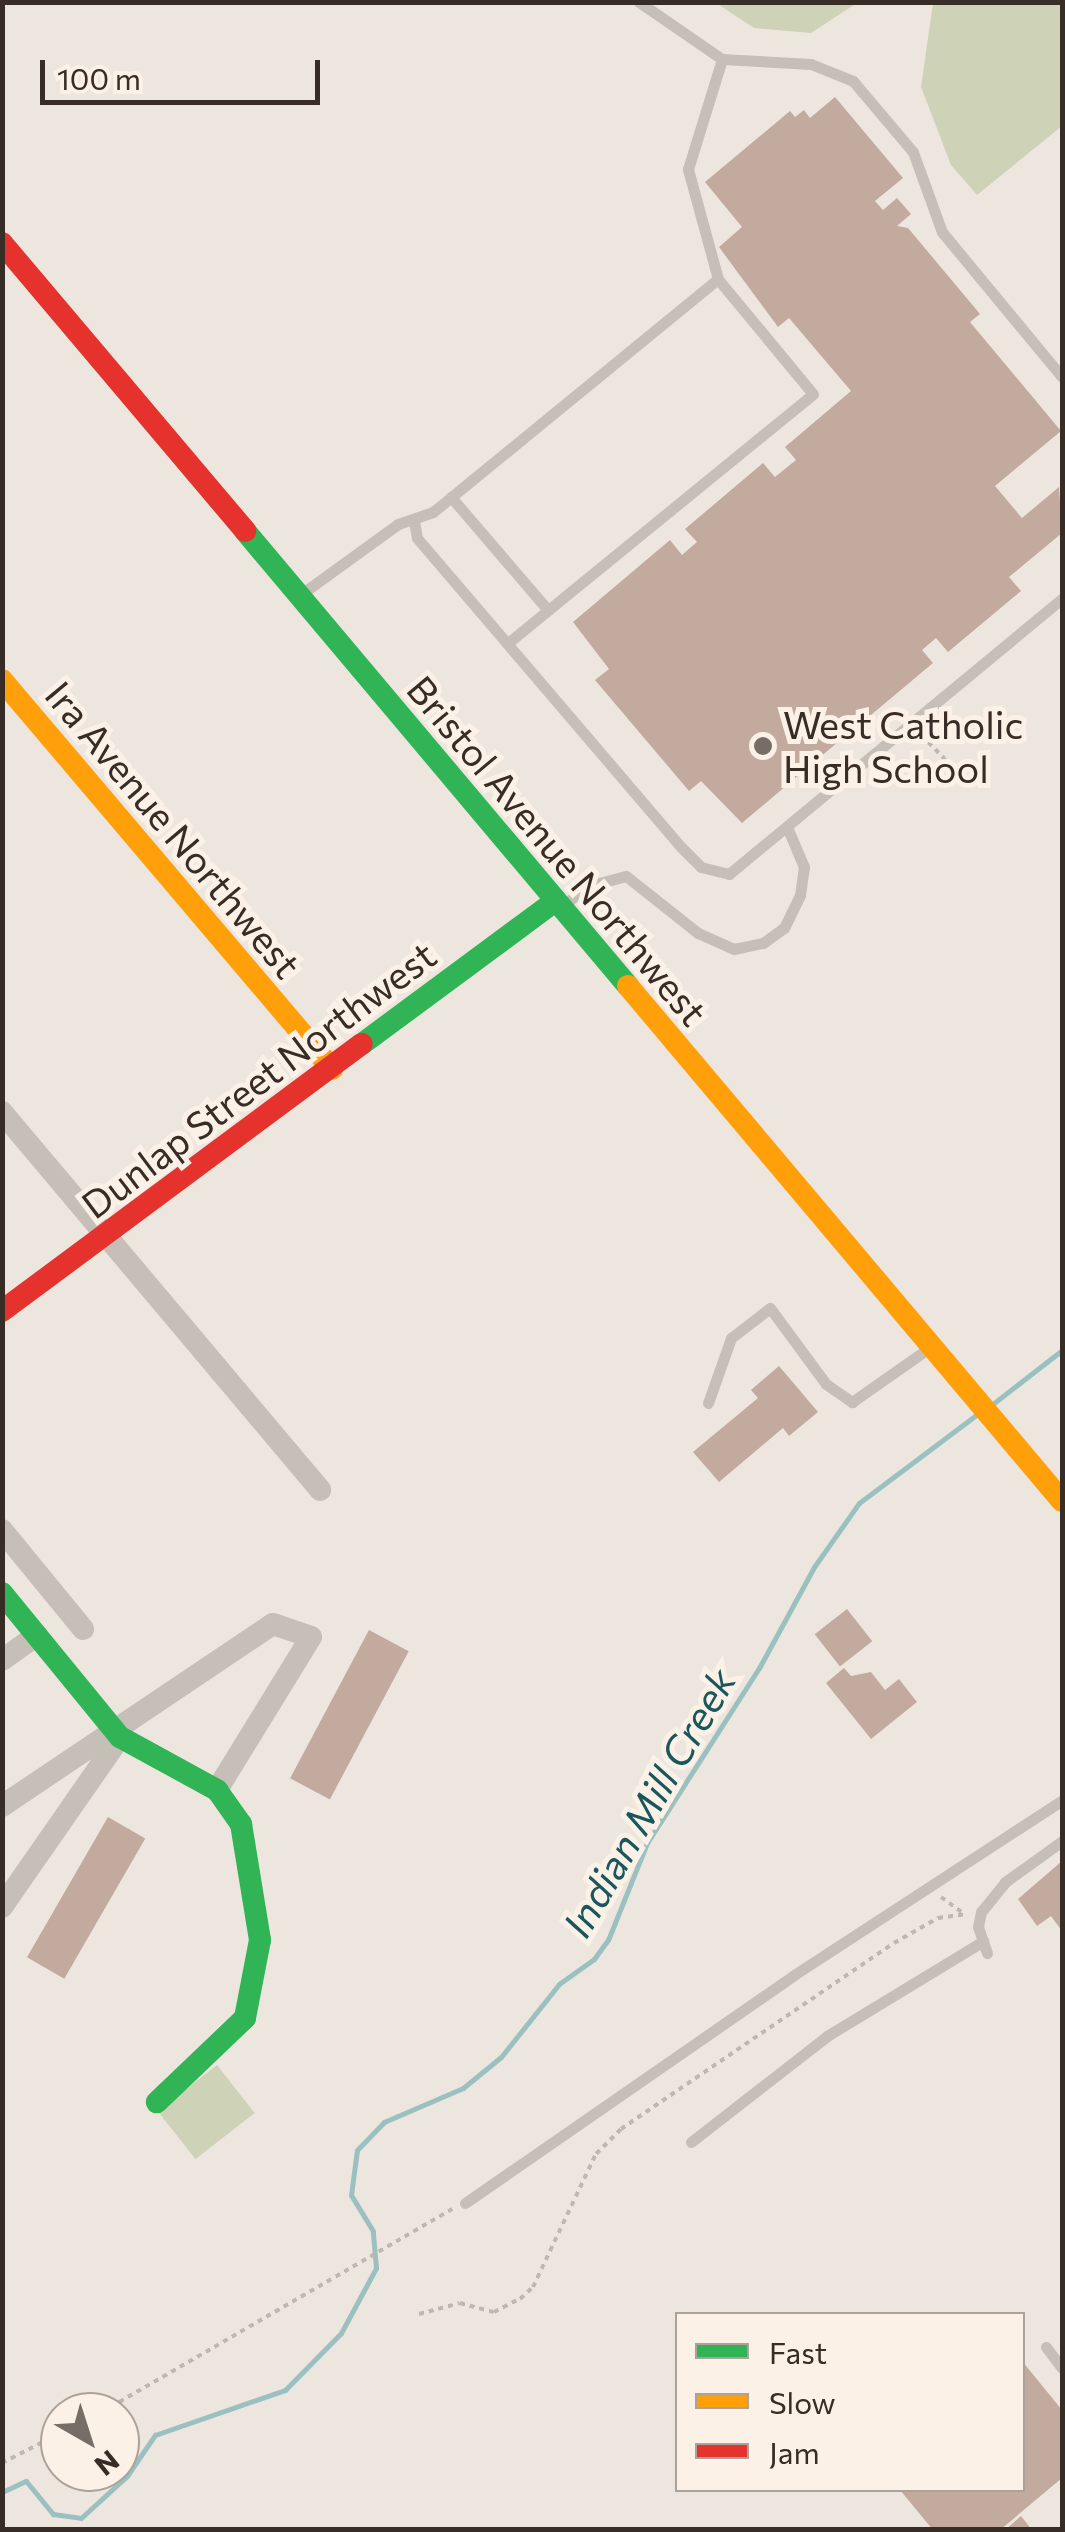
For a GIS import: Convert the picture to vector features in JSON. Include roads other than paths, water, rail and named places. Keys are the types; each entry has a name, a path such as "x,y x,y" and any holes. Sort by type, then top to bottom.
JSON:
{"street":[{"name":"Bristol Avenue Northwest","path":"2,243 1062,1502"},
{"name":"Ira Avenue Northwest","path":"2,680 332,1069"},
{"name":"Dunlap Street Northwest","path":"2,1312 558,905"},
{"path":"2,1112 320,1490"},
{"path":"2,1530 82,1629"},
{"path":"2,1593 117,1733 216,1790 242,1824 253,1872 256,1975 245,2018 157,2102"},
{"path":"2,1806 117,1733 273,1624 311,1638 216,1790"},
{"path":"2,1660 37,1635"},
{"path":"2,1907 117,1733"}],"lane":[{"path":"639,2 722,60 811,64 852,81 914,152 942,232 1062,377"},
{"path":"509,642 813,394 718,278 688,169 722,60"},
{"path":"298,597 398,524 414,521 451,497 718,278"},
{"path":"451,497 548,610"},
{"path":"414,521 416,538 702,868 729,874 1062,599"},
{"path":"558,905 584,886 626,876 698,933 734,949 762,943 784,928 800,896 804,867 787,827"},
{"path":"708,1403 731,1338 770,1308 826,1384 852,1402 933,1345"},
{"path":"466,2203 1062,1800"},
{"path":"691,2142 827,2036 985,1947 981,1912 1005,1882 1062,1841"},
{"path":"1046,2347 1062,2368"}],"waterway":[{"name":"Indian Mill Creek","path":"994,1403 1062,1350"},
{"name":"Indian Mill Creek","path":"2,2492 26,2481 53,2514 81,2518 127,2476 155,2435 285,2390 341,2333 376,2268 373,2231 351,2195 357,2150 384,2122 463,2088 501,2057 559,1984 594,1959 608,1940 647,1843 759,1668 814,1567 859,1503 976,1415"}],"place":[{"name":"West Catholic High School","path":"763,746"}]}
